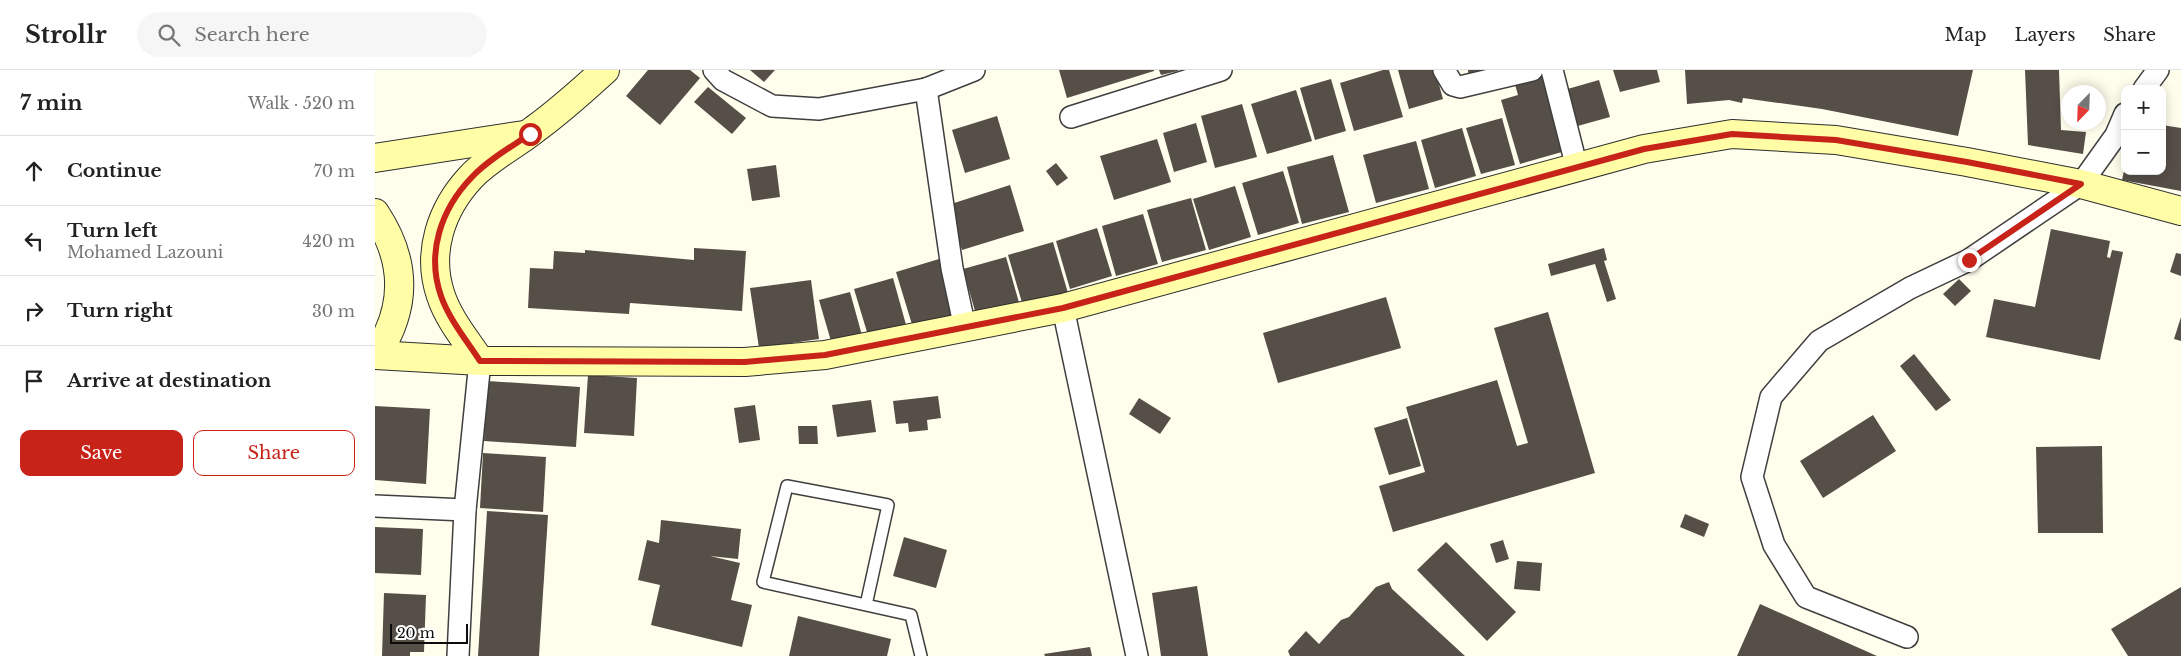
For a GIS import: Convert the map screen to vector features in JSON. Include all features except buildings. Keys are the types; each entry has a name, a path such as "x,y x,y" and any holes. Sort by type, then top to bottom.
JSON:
{"main road":[{"path":"480,361 441,298 435,265 439,229 447,211 460,191 483,167 530,134 605,70"},
{"path":"375,158 530,134"},
{"path":"376,355 480,361 745,362 825,355 1063,308 1644,149 1732,134 1836,140 1967,162 2081,184 2181,211"},
{"path":"375,214 389,237 398,268 399,290 397,313 390,335 376,355"},
{"path":"398,268 435,265"}],"street":[{"path":"713,70 723,80 772,106 819,109 925,89 974,70"},
{"path":"1071,117 1221,70"},
{"path":"1444,70 1453,85 1461,87 1532,70"},
{"path":"1552,70 1577,168"},
{"path":"2147,85 2158,70"},
{"path":"925,89 952,268 965,328"},
{"path":"1907,637 1806,597 1774,545 1752,478 1771,397 1819,341 1909,288 1969,260 2081,184 2116,135 2121,123"},
{"path":"1063,308 1137,656"},
{"path":"458,656 465,510 480,361"},
{"path":"375,506 465,510"}],"lane":[{"path":"866,605 888,505 787,486 763,582 866,605 911,615 921,656"}],"route":[{"path":"530,134 472,176 447,211 439,229 435,265 441,298 480,361 745,362 825,355 1063,308 1644,149 1732,134 1836,140 1967,162 2081,184 1969,260"}]}
